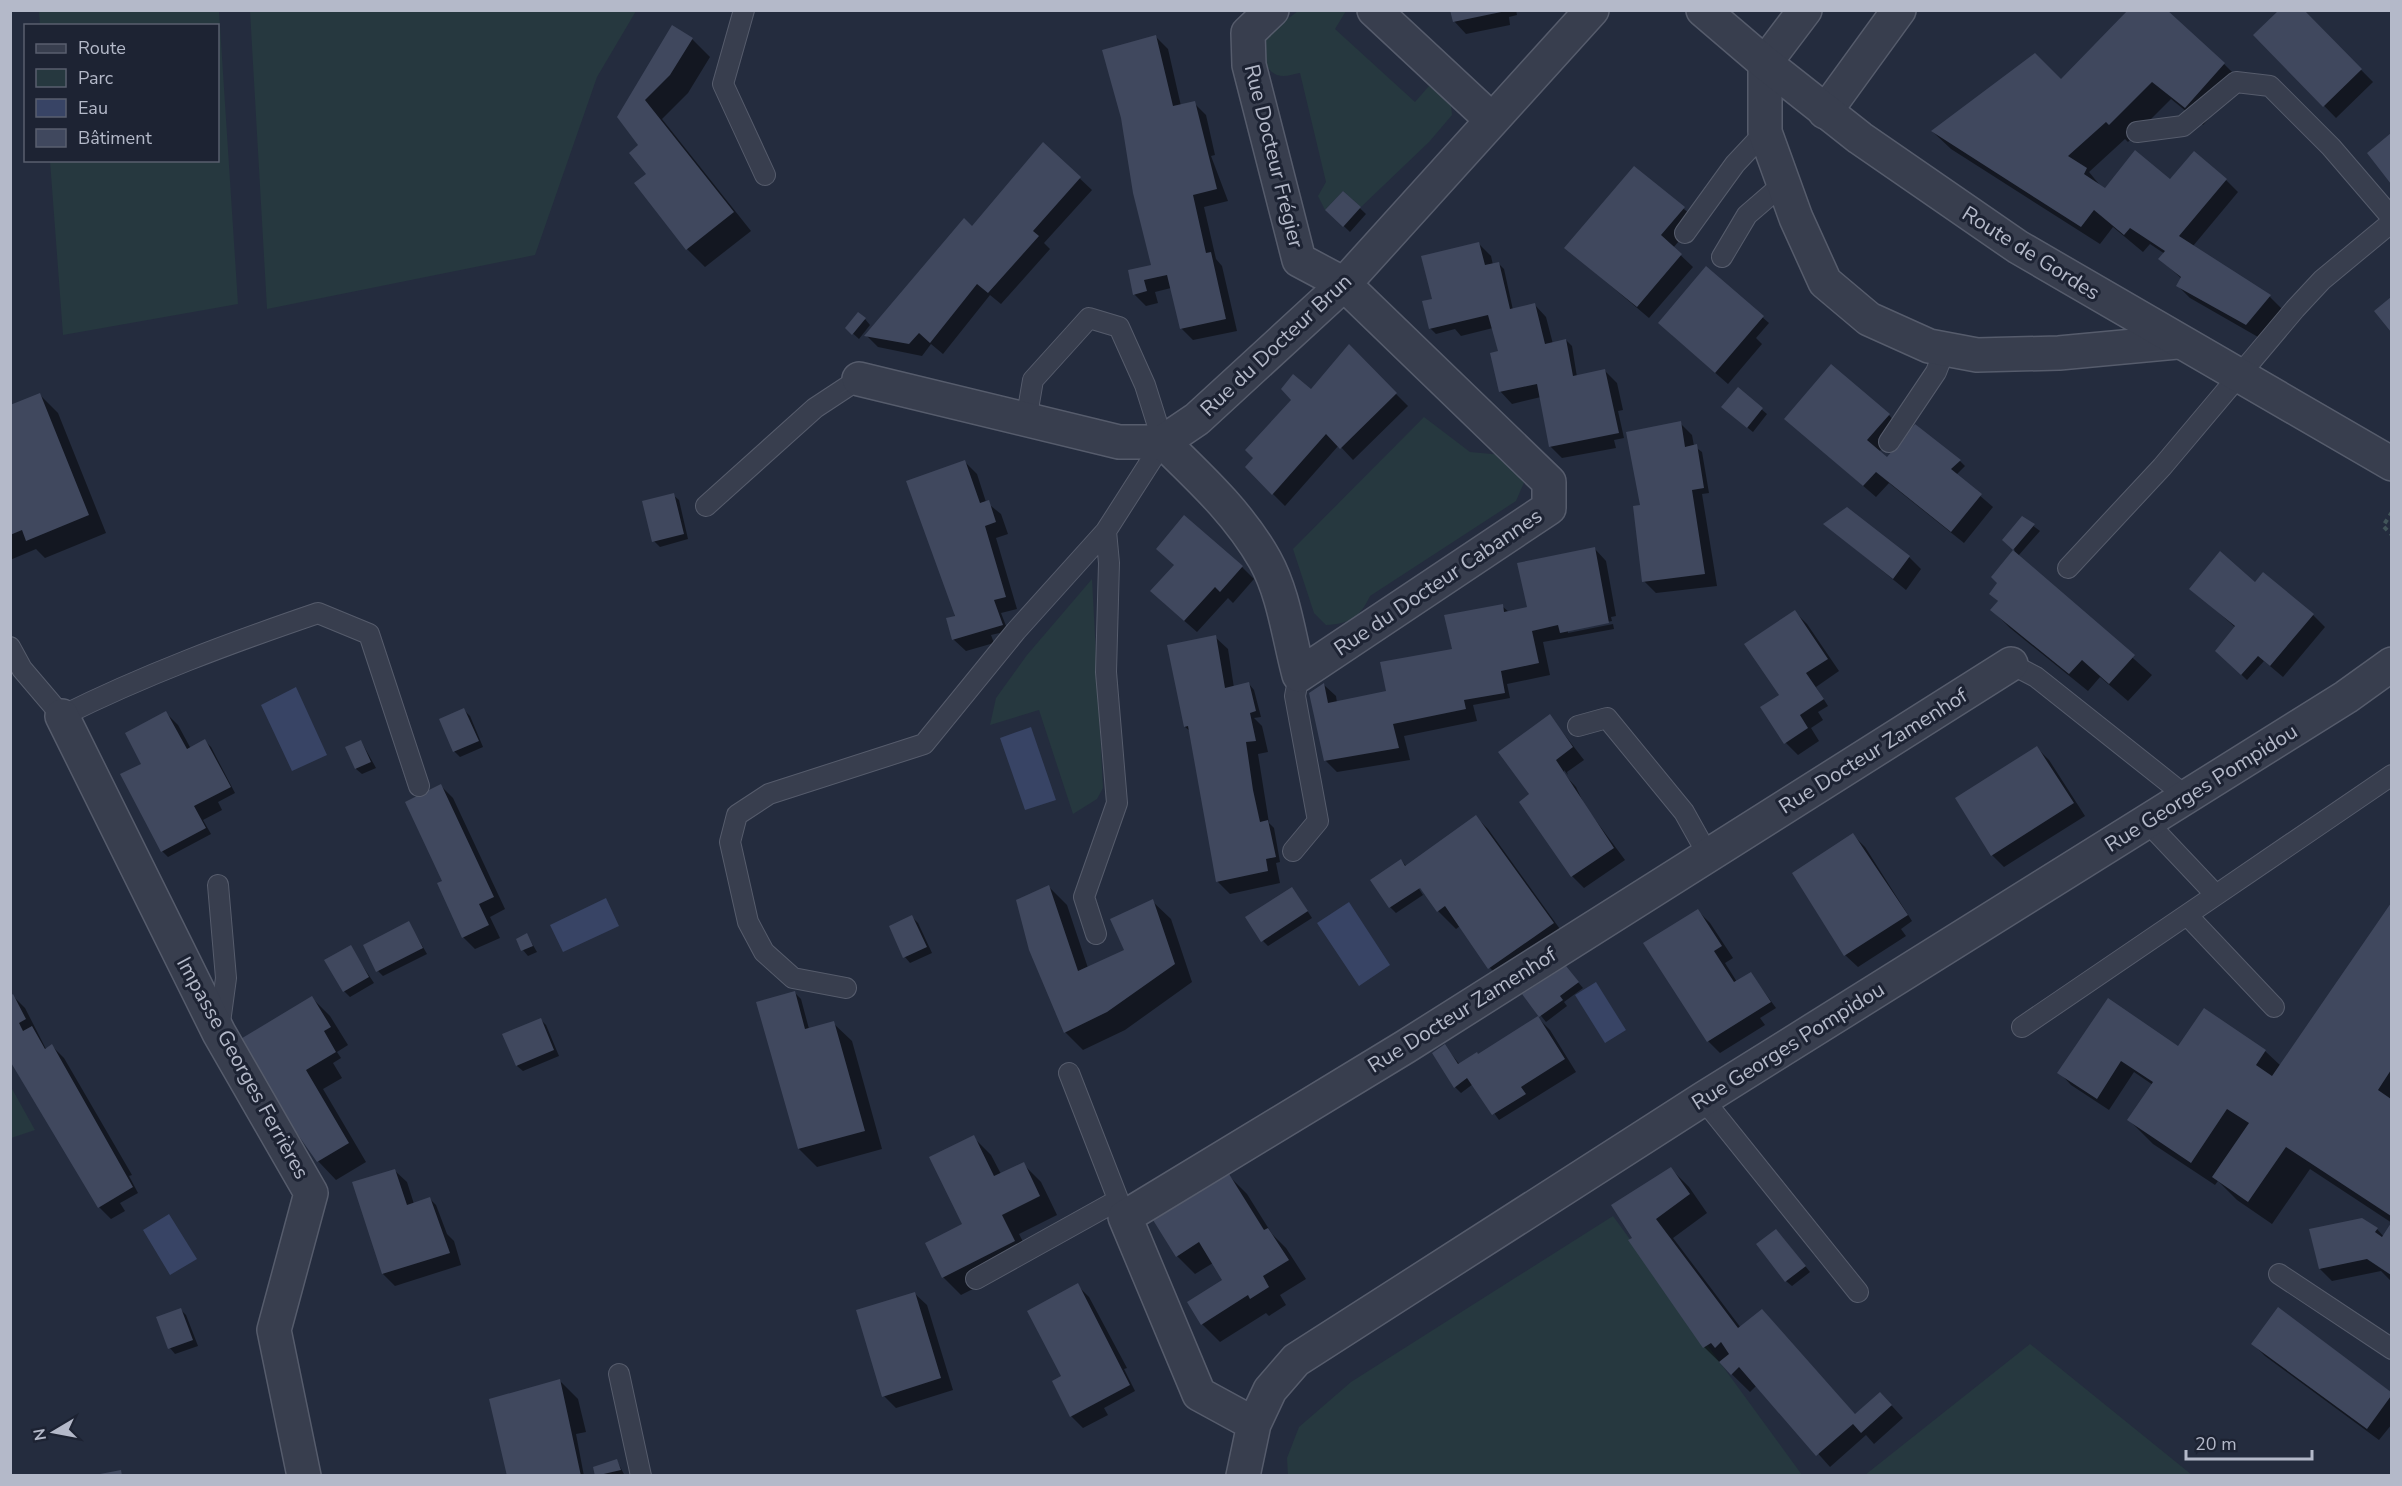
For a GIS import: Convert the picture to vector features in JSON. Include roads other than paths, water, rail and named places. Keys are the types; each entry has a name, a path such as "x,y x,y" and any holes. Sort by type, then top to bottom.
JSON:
{"street":[{"name":"Rue Docteur Frégier","path":"1272,10 1248,33 1249,65 1299,260 1344,284"},
{"path":"1374,10 1492,120"},
{"name":"Rue du Docteur Brun","path":"1164,442 1197,419 1344,284 1592,10"},
{"name":"Route de Gordes","path":"1703,10 1825,112 1937,194 2009,241 2177,342 2389,460"},
{"path":"1805,10 1765,63 1765,132 1825,282 1869,319 1929,346 1977,355 2059,353 2177,342"},
{"path":"1825,112 1899,10"},
{"name":"Rue du Docteur Cabannes","path":"1299,675 1550,508 1549,482 1344,284"},
{"path":"859,380 1119,442 1164,442 1228,505 1266,562 1280,600 1299,675"},
{"name":"Rue Docteur Zamenhof","path":"1122,1209 1405,1047 2011,664"},
{"name":"Rue Georges Pompidou","path":"1243,1476 1254,1424 1270,1390 1296,1360 1702,1099 2346,697 2391,664"},
{"name":"Impasse Georges Ferrières","path":"62,716 219,1033 311,1192 274,1330 304,1476"},
{"path":"1122,1209 1199,1394 1254,1424"}],"lane":[{"path":"744,10 723,84 765,175"},
{"path":"2068,568 2162,467 2237,375 2322,280 2391,220 2331,147 2270,86 2236,82 2183,126 2137,132"},
{"path":"1685,233 1735,164 1765,132"},
{"path":"1722,257 1747,215 1784,183"},
{"path":"846,988 793,978 764,952 748,922 730,842 737,815 769,794 924,744 1016,631 1106,531 1164,442 1145,385 1119,327 1089,318 1033,381 1026,421"},
{"path":"1889,442 1936,372 1945,349"},
{"path":"706,506 815,408 859,380"},
{"path":"1096,934 1084,897 1118,803 1106,672 1109,563 1106,531"},
{"path":"10,647 22,669 62,716 118,688 241,639 318,613 369,634 419,786"},
{"path":"2011,664 2036,677 2187,797"},
{"path":"1293,851 1318,821 1295,696 1299,675"},
{"path":"1578,726 1607,718 1684,812 1708,855"},
{"path":"2022,1027 2391,775"},
{"path":"2147,822 2216,895"},
{"path":"218,885 226,978 219,1033"},
{"path":"2187,915 2274,1007"},
{"path":"976,1279 1122,1209 1070,1073"},
{"path":"1702,1099 1858,1292"},
{"path":"2279,1274 2391,1349"},
{"path":"619,1374 641,1476"}],"water":[{"path":"296,687 327,755 292,771 261,705"},
{"path":"1031,727 1056,800 1025,810 1000,738"},
{"path":"606,898 619,926 563,952 550,925"},
{"path":"1349,902 1390,965 1359,986 1317,923"},
{"path":"1596,982 1626,1030 1605,1043 1575,995"},
{"path":"169,1214 197,1259 170,1275 143,1230"}]}
